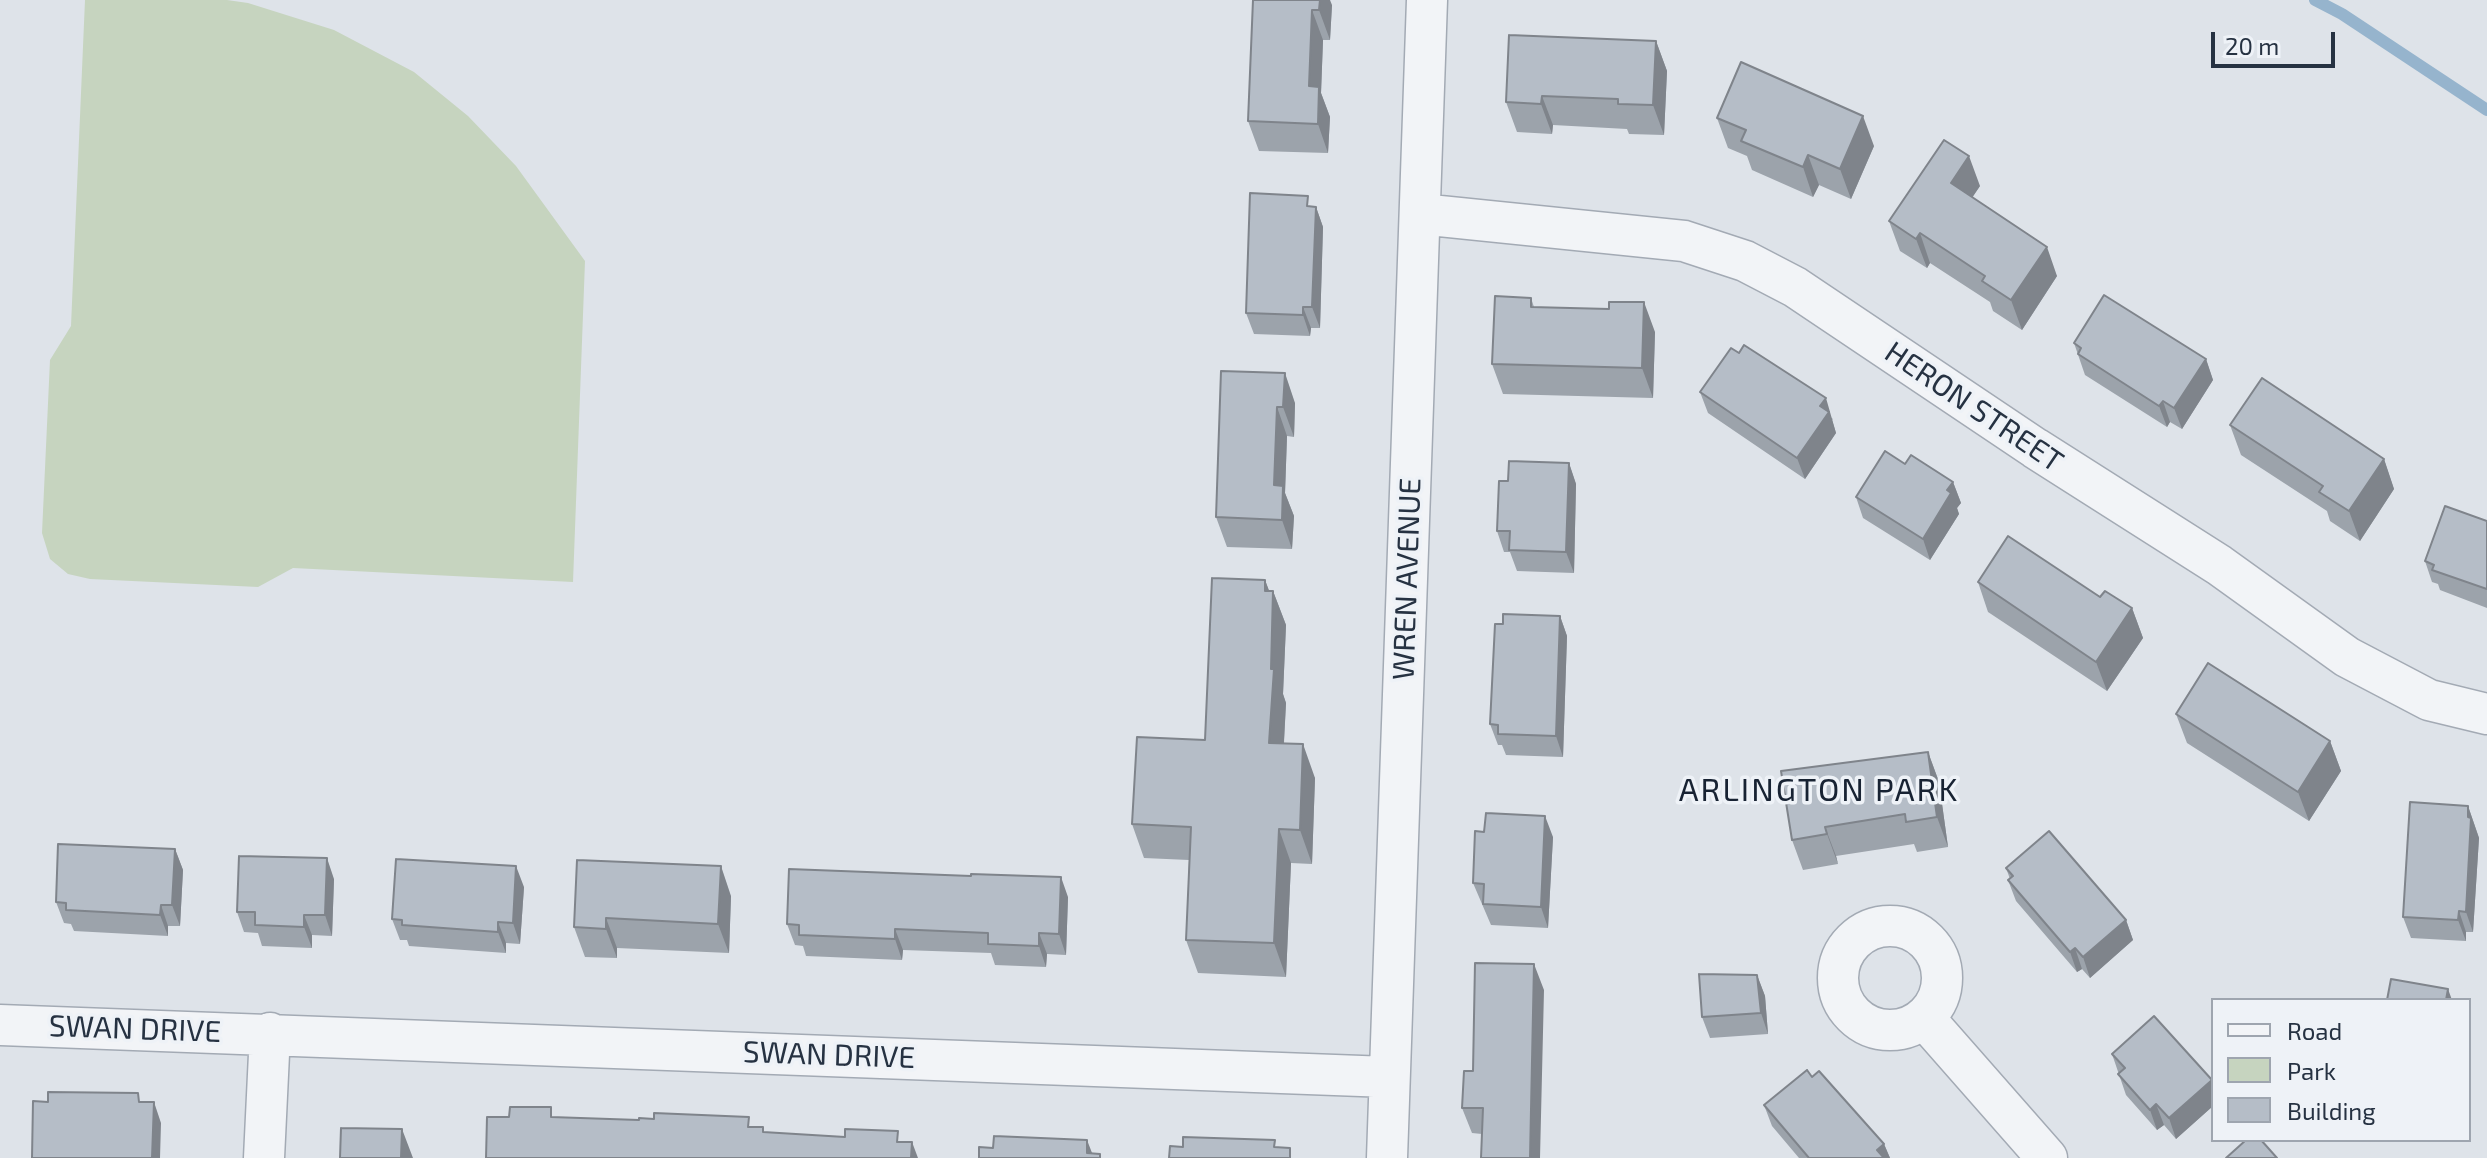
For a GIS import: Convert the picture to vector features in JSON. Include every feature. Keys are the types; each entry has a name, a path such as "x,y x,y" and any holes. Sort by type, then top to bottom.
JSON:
{"street":[{"name":"WREN AVENUE","path":"1387,1158 1427,0"},
{"name":"HERON STREET","path":"1420,214 1684,241 1745,261 1795,287 2035,448 2219,565 2347,657 2429,700 2487,714"},
{"path":"1924,1018 2047,1158"},
{"name":"SWAN DRIVE","path":"0,1025 1388,1077"},
{"path":"264,1158 270,1033"}],"green space":[{"path":"85,0 227,0 248,3 334,30 414,72 468,116 516,166 585,261 573,582 293,568 258,587 90,579 68,574 50,559 42,533 50,360 71,326"}],"building":[{"path":"1253,0 1320,0 1319,10 1312,10 1309,86 1319,87 1318,124 1248,121"},
{"path":"1509,35 1656,41 1653,105 1618,104 1618,99 1542,96 1541,104 1506,102"},
{"path":"1741,62 1863,116 1840,169 1808,155 1803,167 1741,141 1746,130 1717,118"},
{"path":"1944,140 1969,156 1951,183 2047,247 2011,300 1982,281 1985,276 1920,233 1916,239 1889,221"},
{"path":"1250,193 1308,196 1307,206 1316,207 1312,307 1303,307 1303,315 1246,313"},
{"path":"2104,295 2206,359 2174,408 2163,401 2159,406 2078,354 2081,348 2074,343"},
{"path":"1495,296 1531,298 1531,307 1609,309 1609,302 1644,302 1642,368 1492,364"},
{"path":"1744,345 1826,398 1820,406 1829,412 1797,458 1700,392 1731,348 1739,353"},
{"path":"1221,371 1285,373 1283,407 1277,407 1274,485 1283,486 1282,520 1216,517"},
{"path":"2262,378 2384,459 2349,511 2319,492 2323,486 2230,425"},
{"path":"1885,451 1905,464 1911,455 1953,482 1947,490 1951,493 1923,539 1856,497"},
{"path":"1509,461 1569,463 1566,552 1509,550 1510,531 1497,531 1499,481 1508,481"},
{"path":"2445,506 2487,521 2487,589 2432,570 2434,565 2425,561"},
{"path":"2008,536 2100,597 2105,591 2132,608 2096,662 1978,582"},
{"path":"1212,578 1265,580 1265,591 1273,591 1271,669 1274,669 1269,743 1303,744 1300,830 1279,829 1274,943 1186,940 1191,827 1132,824 1137,737 1205,740"},
{"path":"1503,614 1560,616 1556,736 1498,734 1498,725 1490,724 1495,624 1503,624"},
{"path":"2208,663 2330,741 2298,792 2176,714"},
{"path":"1928,752 1937,817 1906,822 1905,814 1825,827 1827,834 1792,840 1781,771"},
{"path":"2410,802 2468,806 2468,817 2471,818 2466,912 2459,911 2458,920 2403,917"},
{"path":"1486,813 1545,816 1541,907 1483,904 1484,884 1473,883 1475,831 1484,832"},
{"path":"2049,831 2126,920 2083,957 2075,948 2070,952 2008,880 2013,876 2006,868"},
{"path":"58,844 175,849 172,905 161,905 160,915 66,910 66,903 56,902"},
{"path":"239,856 327,858 325,915 304,915 304,927 255,925 255,912 237,912"},
{"path":"396,859 516,866 513,923 498,922 498,932 402,925 402,920 392,919"},
{"path":"577,860 721,866 718,924 606,918 606,929 574,927"},
{"path":"789,869 1061,877 1059,934 1039,933 1039,946 988,944 988,933 895,929 895,939 799,935 799,925 787,924"},
{"path":"1475,963 1534,964 1530,1158 1481,1158 1483,1108 1462,1108 1464,1071 1473,1071"},
{"path":"1699,974 1757,975 1761,1013 1702,1017"},
{"path":"2391,979 2448,989 2446,998 2387,998"},
{"path":"2154,1016 2211,1081 2169,1118 2156,1104 2150,1110 2118,1074 2125,1068 2112,1054"},
{"path":"1807,1070 1812,1077 1819,1071 1884,1144 1877,1150 1884,1158 1809,1158 1764,1105"},
{"path":"48,1092 138,1093 139,1102 154,1102 152,1158 32,1158 33,1101 48,1102"},
{"path":"510,1107 551,1107 551,1117 639,1120 654,1119 654,1113 749,1117 748,1127 763,1127 763,1132 845,1137 845,1129 898,1131 897,1142 912,1142 911,1158 486,1158 487,1117 509,1117"},
{"path":"341,1128 402,1129 401,1158 340,1158"},
{"path":"994,1136 1087,1140 1087,1153 1100,1154 1100,1158 979,1158 979,1147 993,1148"},
{"path":"1183,1137 1275,1140 1274,1147 1290,1148 1290,1158 1169,1158 1170,1146 1183,1147"},
{"path":"2244,1142 2263,1142 2277,1158 2226,1158"}],"waterway":[{"path":"2315,0 2342,14 2487,110"}],"district":[{"name":"ARLINGTON PARK","path":"1819,790"}]}
